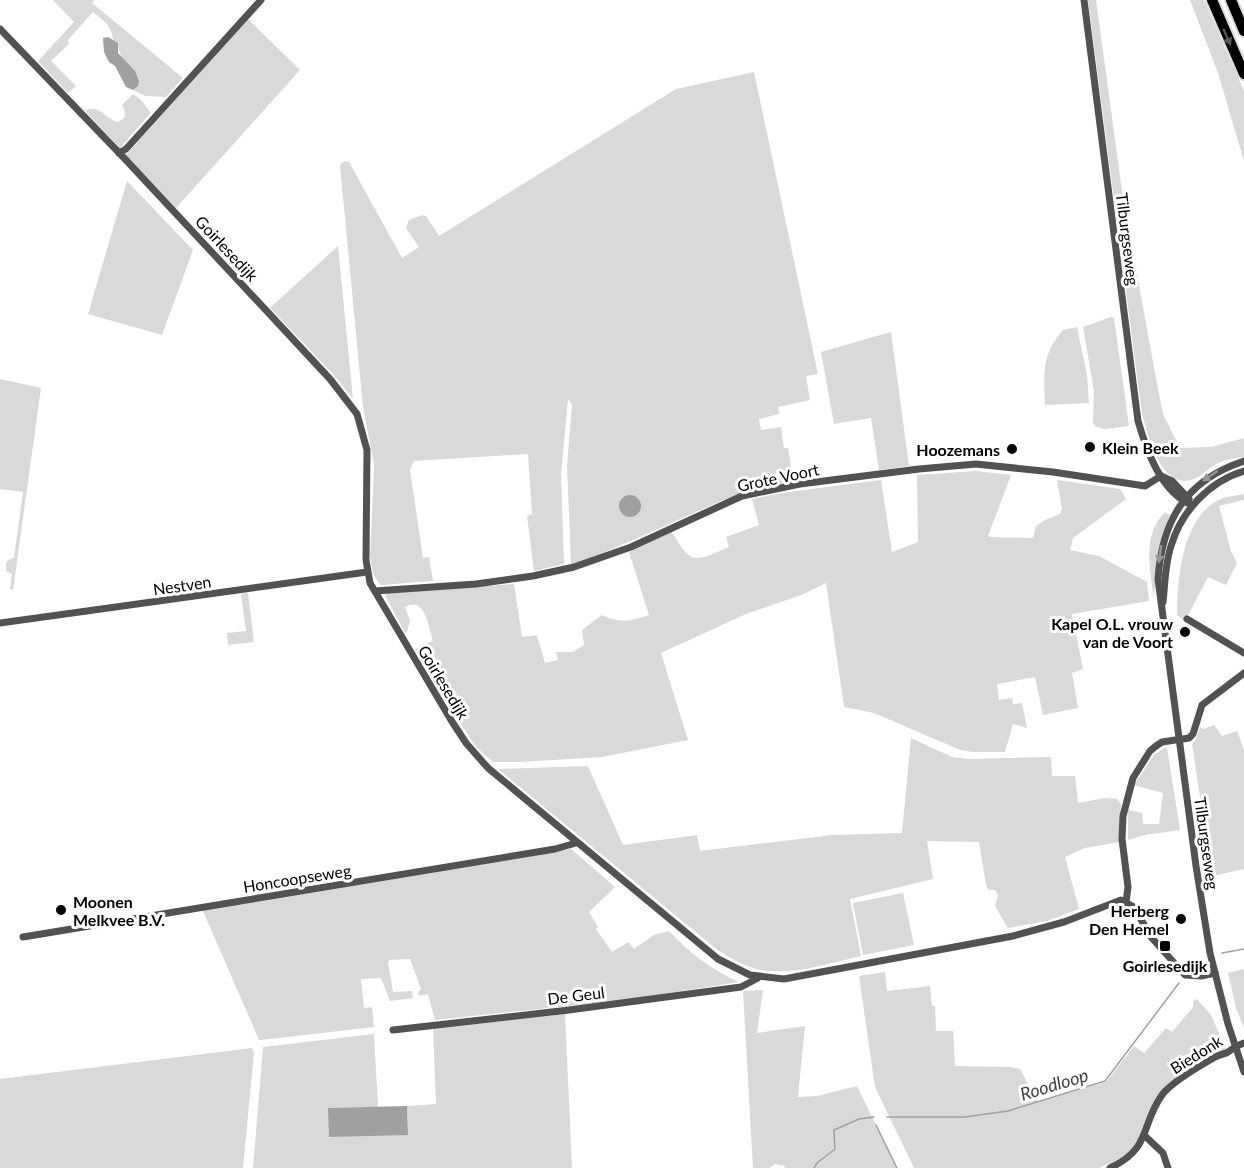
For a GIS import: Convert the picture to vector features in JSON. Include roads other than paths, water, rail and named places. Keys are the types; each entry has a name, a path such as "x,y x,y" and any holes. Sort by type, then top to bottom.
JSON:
{"highway":[{"path":"1212,0 1244,74"},
{"path":"1231,0 1244,31"}],"street":[{"path":"119,153 126,149 261,0"},
{"name":"Tilburgseweg","path":"1084,0 1138,421 1143,438 1161,476 1172,481 1192,505"},
{"name":"Goirlesedijk","path":"0,29 330,379 357,414 367,450 365,546 367,572 375,591 466,743 488,768 718,959 736,970 760,978 784,979 1014,936 1064,922 1114,902 1126,902"},
{"name":"Tilburgseweg","path":"1244,461 1216,472 1185,498 1168,527 1162,544 1158,579 1196,866 1215,973 1234,1046 1244,1072"},
{"name":"Grote Voort","path":"375,591 476,584 533,576 574,567 631,546 742,496 800,484 970,464 1053,472 1145,486 1161,476"},
{"name":"Tilburgseweg","path":"1162,614 1170,547 1176,531 1192,505 1220,482 1244,471"},
{"name":"Nestven","path":"0,623 367,572"},
{"path":"1186,619 1244,653"},
{"path":"1215,973 1201,976 1185,975 1151,937 1134,907 1126,902 1128,887 1122,839 1123,816 1129,789 1138,768 1150,751 1162,742 1189,738 1193,734 1202,705 1244,673"},
{"name":"Honcoopseweg","path":"22,937 543,851 576,843"},
{"name":"De Geul","path":"393,1030 741,987 760,978"},
{"name":"Biedonk","path":"1110,1168 1133,1154 1145,1136 1154,1109 1164,1092 1214,1058 1244,1043"},
{"path":"1145,1136 1163,1153 1168,1168"}],"waterway":[{"name":"Roodloop","path":"1222,953 1244,949"},
{"name":"Roodloop","path":"887,1117 965,1117 1008,1111 1105,1081 1179,983"},
{"name":"Roodloop","path":"814,1168 835,1149 834,1130 859,1119 874,1117"},
{"path":"876,1125 897,1168"}],"place":[{"name":"Klein Beek","path":"1090,447"},
{"name":"Hoozemans","path":"1012,449"},
{"name":"Kapel O.L. vrouw van de Voort","path":"1185,632"},
{"name":"Moonen Melkvee B.V.","path":"61,910"},
{"name":"Herberg Den Hemel","path":"1181,919"},
{"name":"Goirlesedijk","path":"1165,946"}]}
